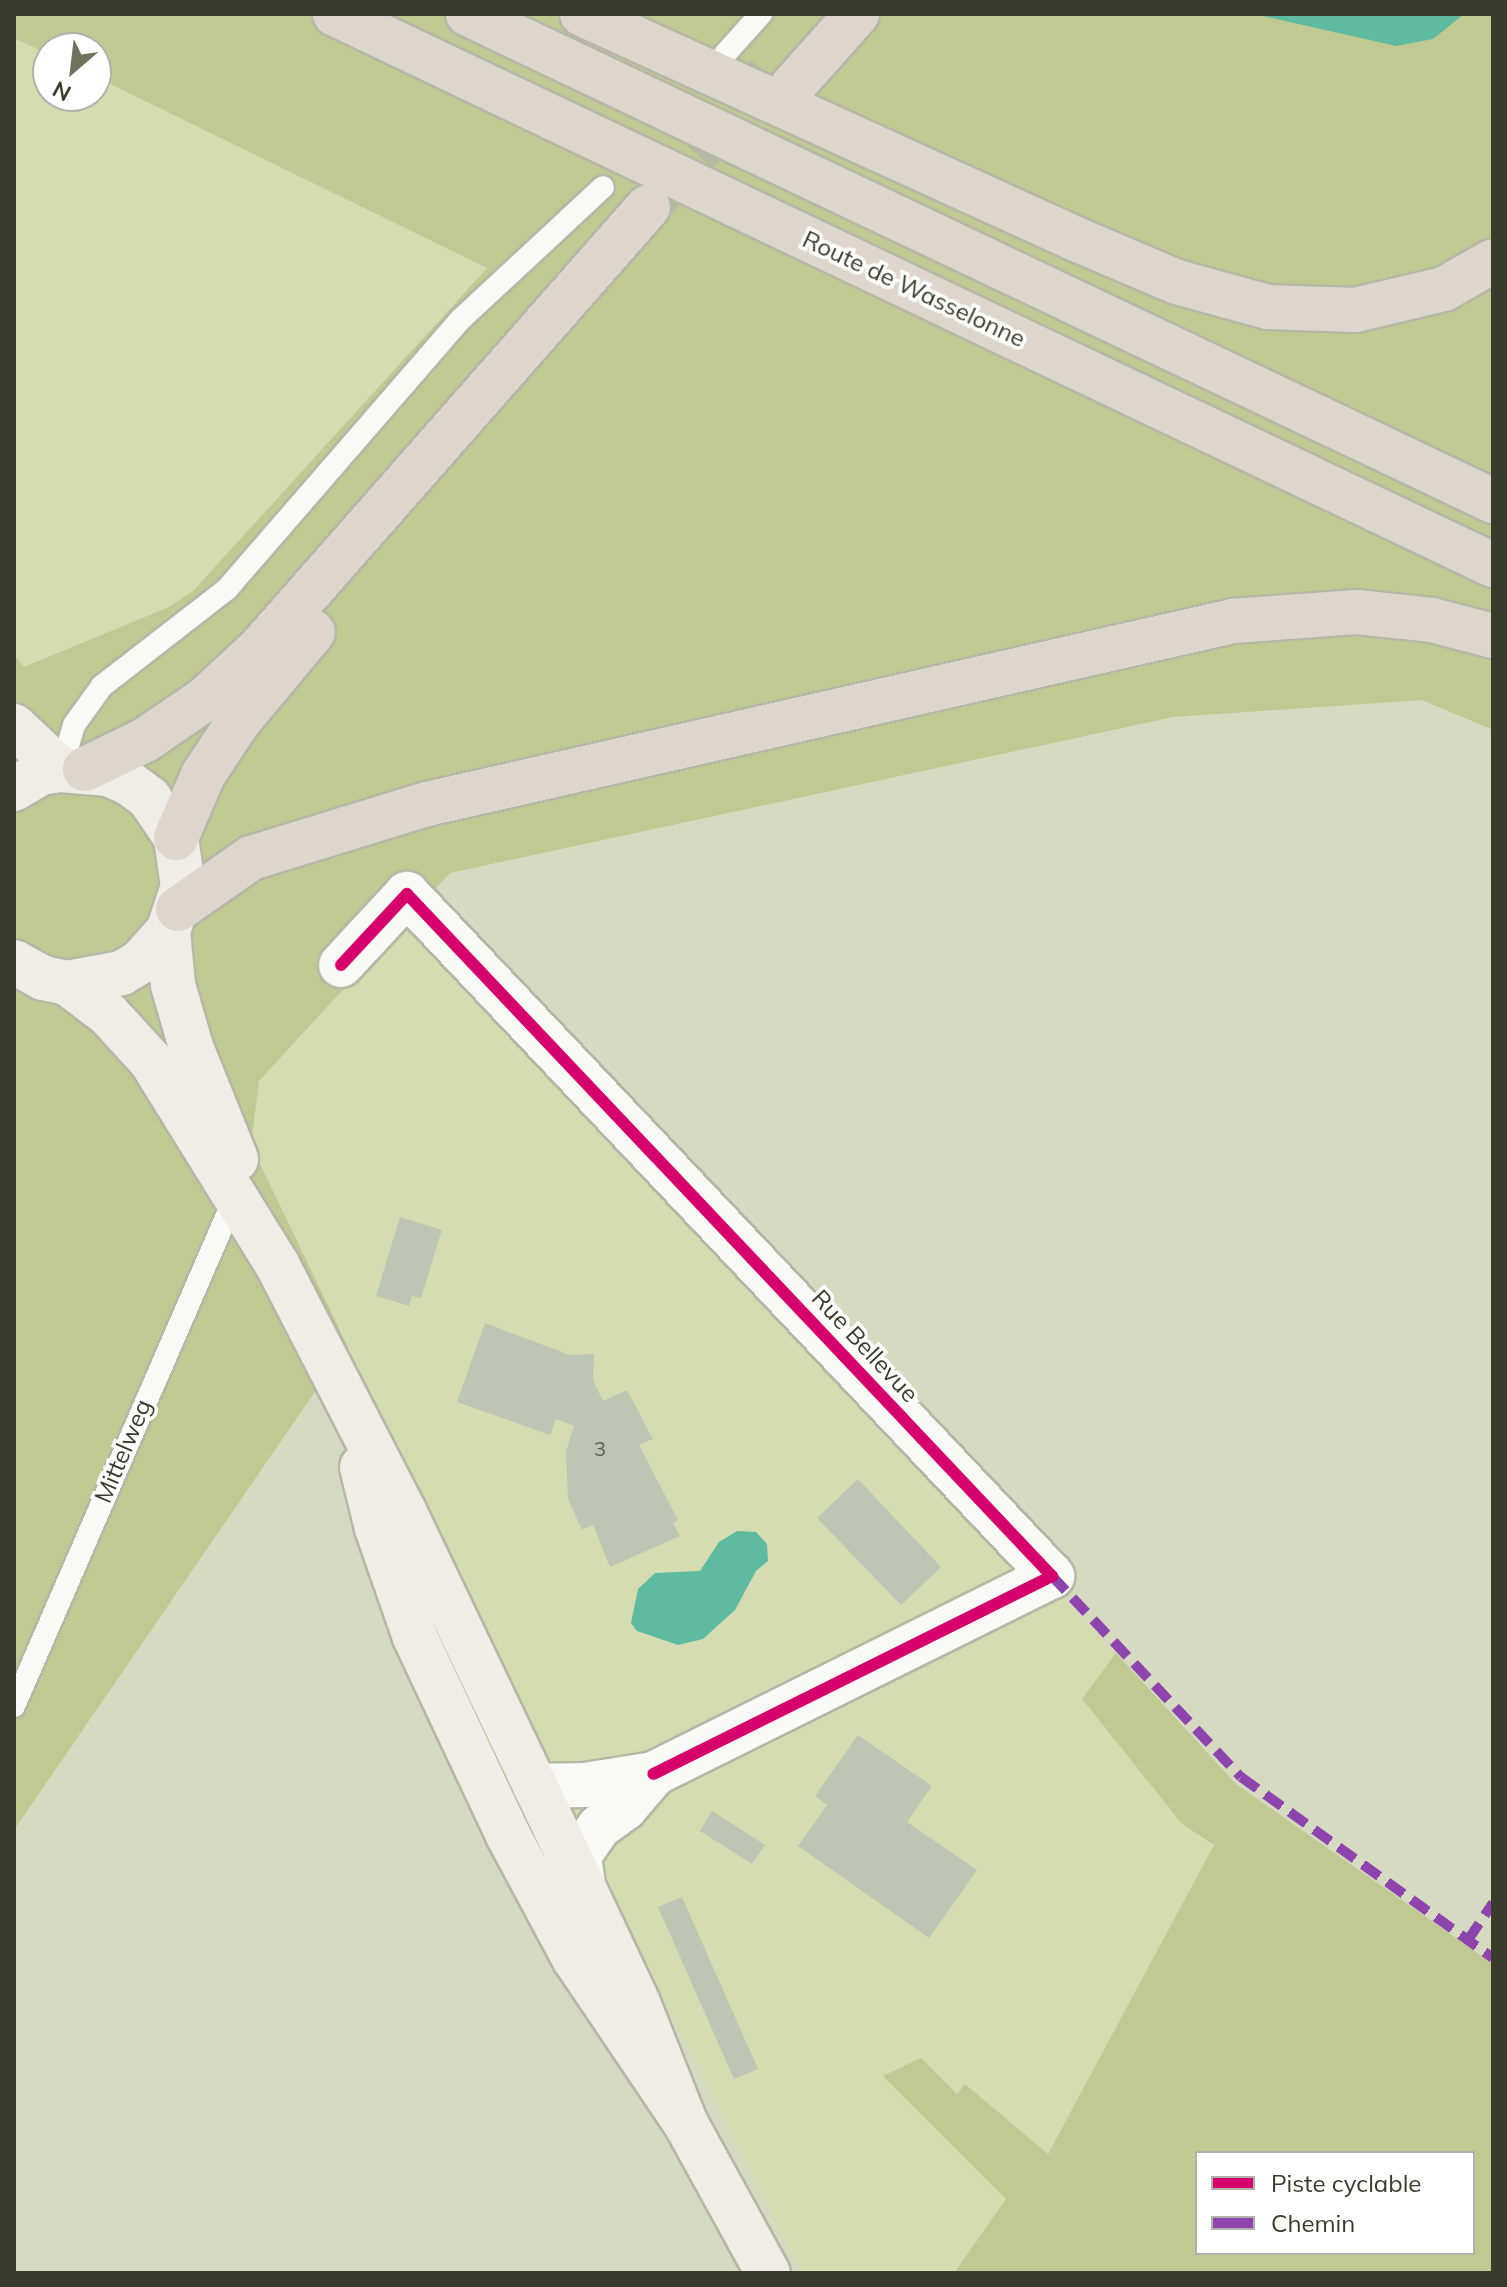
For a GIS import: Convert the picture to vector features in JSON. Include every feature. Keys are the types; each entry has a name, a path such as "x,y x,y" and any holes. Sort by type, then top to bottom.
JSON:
{"highway":[{"name":"Route de Wasselonne","path":"335,14 1493,565"},
{"path":"468,14 1493,501"},
{"path":"582,14 1078,240 1177,282 1253,303 1355,310 1444,289 1493,261"},
{"path":"822,14 780,80 857,14"},
{"path":"73,770 145,740 193,707 261,647 661,214 274,677 203,775 176,838"},
{"path":"173,920 251,858 427,804 1233,621 1356,612 1432,620 1493,636"}],"main road":[{"path":"14,726 73,770"},
{"path":"14,789 41,773 73,770 108,774 149,798 176,838 182,873 173,920 173,985 191,1047 278,1266"},
{"path":"35,977 122,973 140,962 173,920"},
{"path":"35,977 108,1014 151,1061 278,1266 342,1387 535,1786 582,1854 686,2124"},
{"path":"342,1387 377,1528 415,1637 505,1830 574,1958 686,2124 768,2273"}],"street":[{"name":"Rue Bellevue","path":"341,965 407,894 1052,1576 654,1774 561,1788 535,1786"},
{"name":"Rue Bellevue","path":"582,1854 654,1774"},
{"path":"505,1830 532,1849 582,1854"}],"lane":[{"path":"725,54 761,14"},
{"path":"73,770 74,725 102,686 227,589 460,320 603,187"},
{"name":"Mittelweg","path":"14,1706 235,1197"}],"shaded area":[{"path":"14,14 1493,14 1493,730 1422,700 1173,717 450,873 259,1081 251,1145 347,1345 14,1830 14,655 24,667 169,607 193,591 487,268 112,85 112,32 32,32 32,46 14,38"},
{"path":"14,38 32,46 32,112 112,112 112,85 487,268 193,591 169,607 23,667 14,655"},
{"path":"410,918 1116,1653 1083,1699 1182,1824 1215,1845 1048,2154 965,2084 957,2095 921,2058 884,2076 1007,2199 954,2273 802,2273 613,1899 251,1145 259,1081"},
{"path":"1116,1653 1236,1784 1493,1964 1493,2273 954,2273 1006,2199 883,2076 921,2058 957,2094 965,2084 1048,2154 1214,1845 1182,1824 1082,1699"}],"water":[{"path":"1254,14 1464,14 1433,39 1396,46"},
{"path":"737,1531 756,1532 767,1544 768,1561 756,1571 735,1610 703,1639 678,1645 637,1631 631,1623 638,1589 655,1573 700,1571 719,1542"}],"building":[{"path":"400,1217 442,1230 421,1298 412,1296 409,1306 376,1296"},
{"path":"485,1323 570,1355 594,1354 593,1380 603,1401 627,1390 653,1439 639,1445 678,1520 673,1523 680,1536 610,1567 593,1525 582,1530 568,1499 566,1451 574,1426 556,1419 550,1435 457,1402"},
{"path":"858,1479 941,1567 901,1605 817,1518"},
{"path":"858,1735 932,1786 907,1822 977,1870 929,1938 798,1846 827,1805 815,1796"},
{"path":"712,1811 765,1845 752,1864 700,1831"},
{"path":"682,1897 758,2069 734,2079 658,1907"}],"tunnel":[{"path":"652,203 768,74"}],"marked path":[{"path":"1052,1576 1241,1777 1493,1958"},
{"path":"1468,1940 1493,1903"}],"cycle path":[{"path":"341,965 407,894 1052,1576 654,1774"}]}
